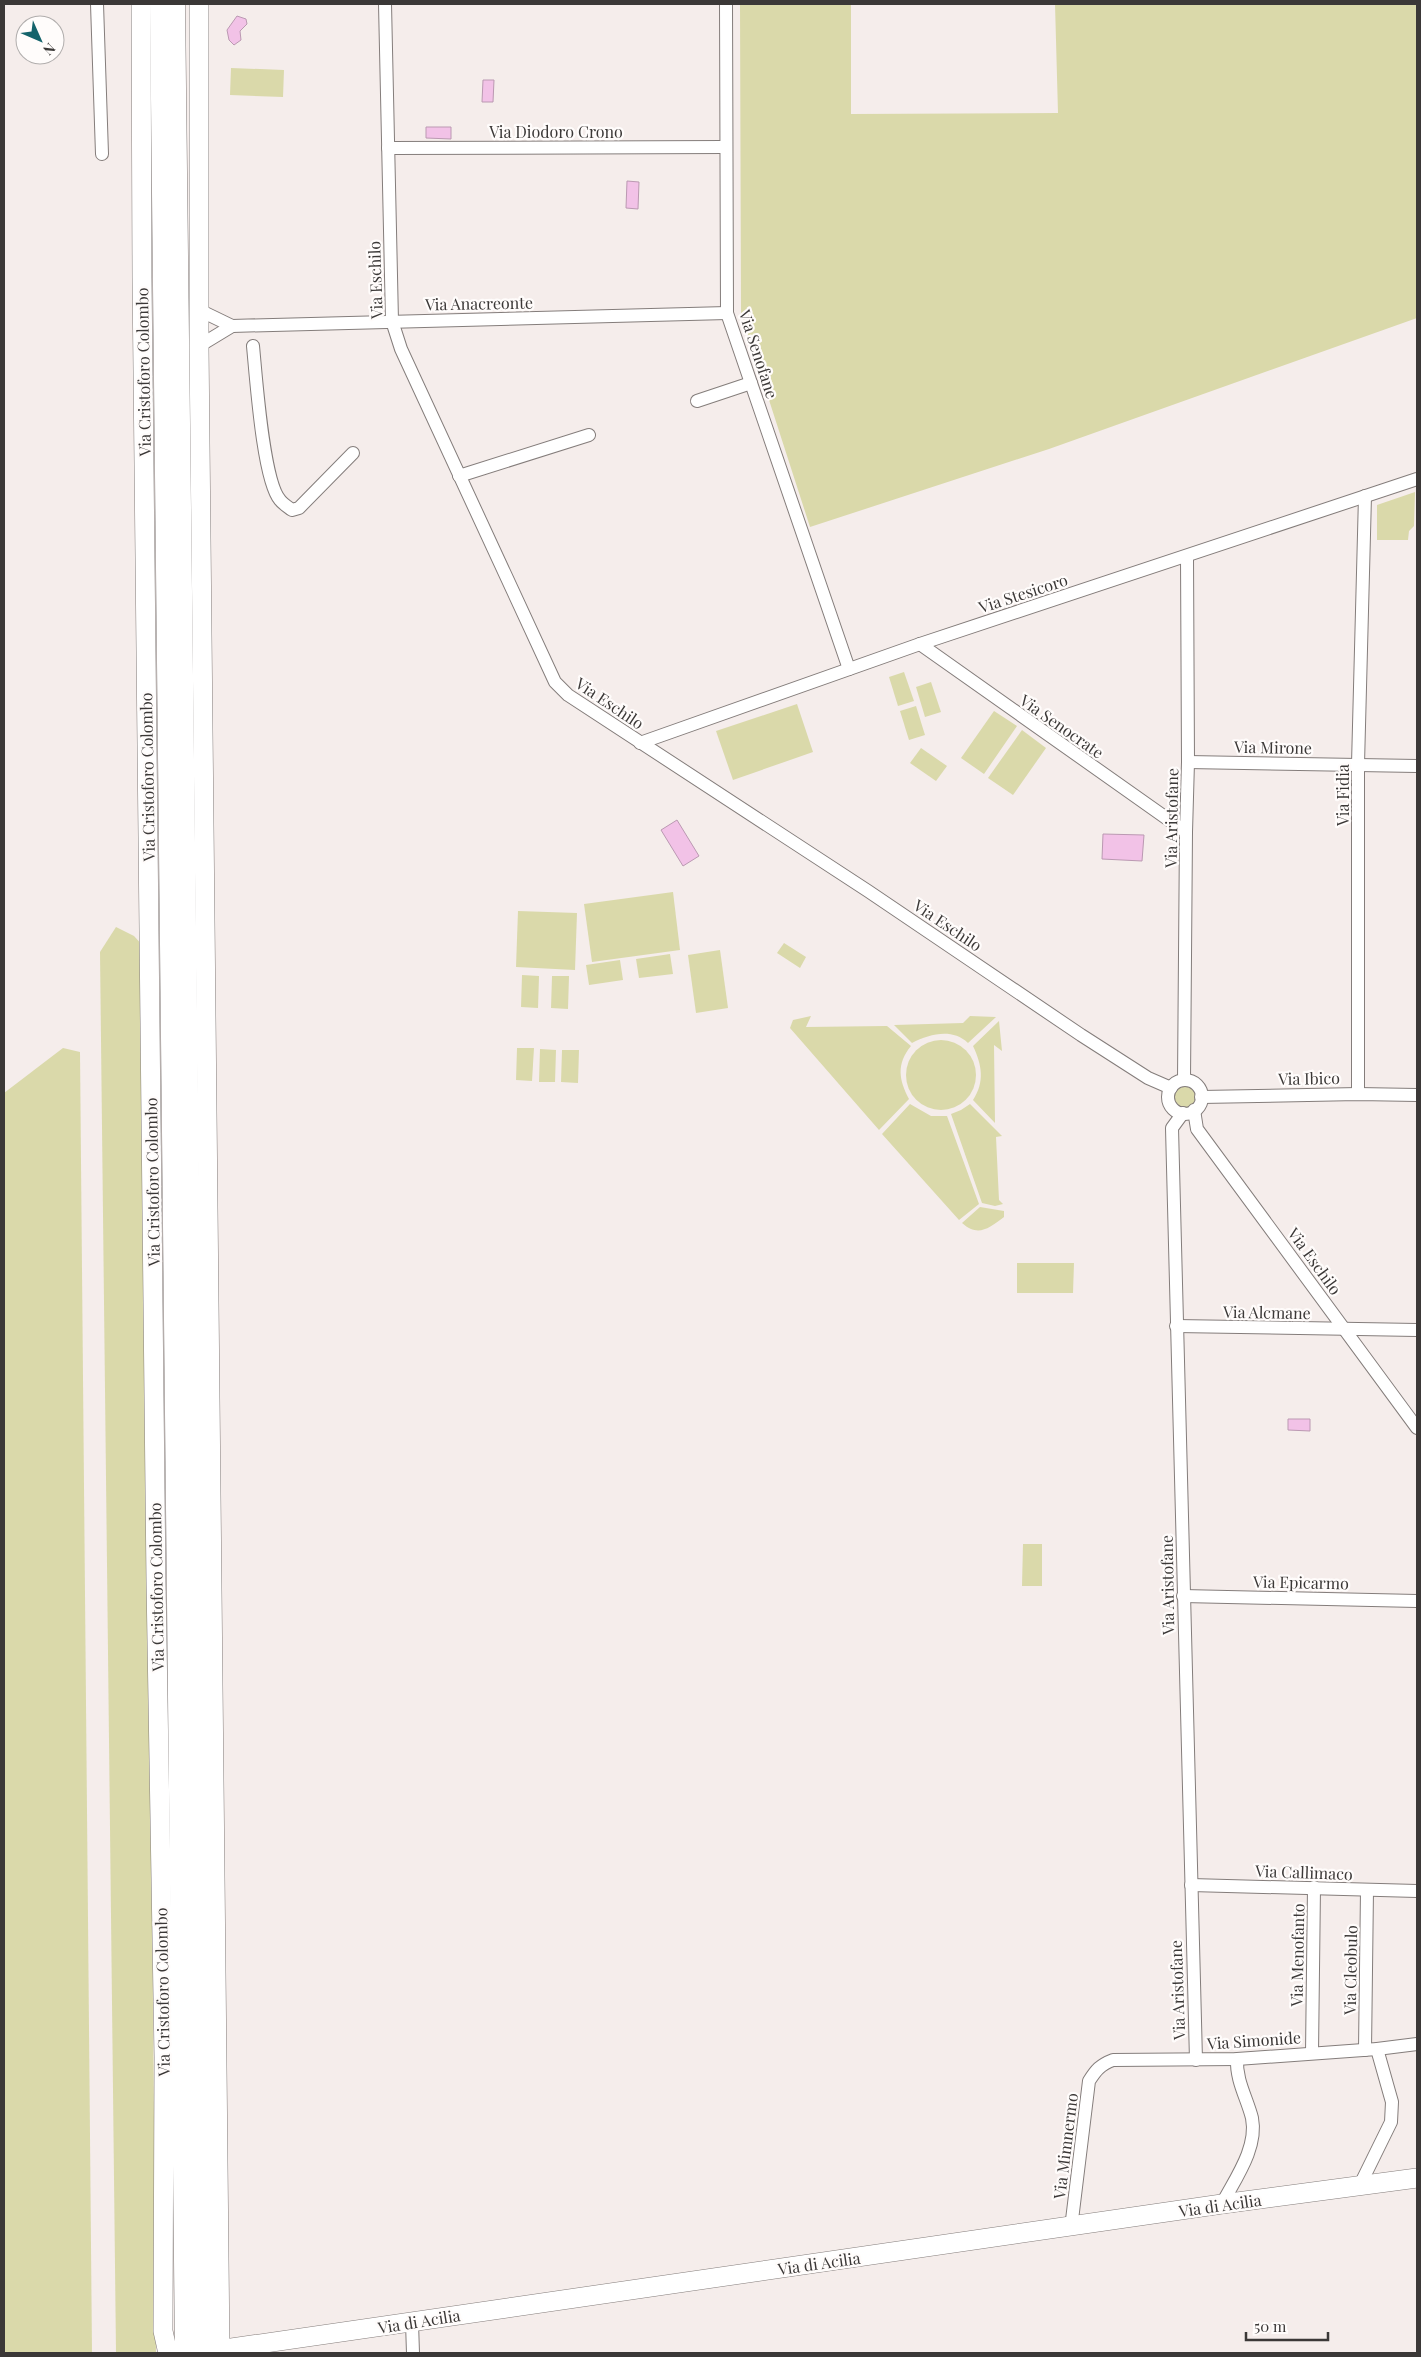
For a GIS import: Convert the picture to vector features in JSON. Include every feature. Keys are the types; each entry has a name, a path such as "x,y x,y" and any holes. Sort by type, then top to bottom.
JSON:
{"main road":[{"name":"Via Cristoforo Colombo","path":"170,8 181,2040 206,2353"},
{"path":"170,8 206,2353"}],"street":[{"path":"97,4 102,154"},
{"name":"Via Cristoforo Colombo","path":"141,4 142,278 156,1582 164,2057 163,2331 167,2349 177,2353"},
{"path":"199,4 206,2353"},
{"name":"Via Eschilo","path":"386,4 392,321 401,348 552,679 568,695 868,891 1081,1035 1148,1078 1170,1088"},
{"name":"Via Senofane","path":"726,4 727,313 849,669"},
{"path":"142,46 170,8"},
{"name":"Via Diodoro Crono","path":"388,148 725,146"},
{"name":"Via Anacreonte","path":"199,310 232,326 727,313"},
{"name":"Via Anacreonte","path":"199,346 232,326"},
{"path":"253,346 267,461 273,487 279,500 292,510 299,508 353,453"},
{"path":"697,401 750,382"},
{"path":"459,476 589,435"},
{"name":"Via Stesicoro","path":"640,743 920,644 1417,478"},
{"name":"Via Fidia","path":"1358,1094 1358,764 1365,496"},
{"name":"Via Aristofane","path":"1184,1080 1188,762 1187,556"},
{"name":"Via Senocrate","path":"920,644 1186,832"},
{"name":"Via Mirone","path":"1188,762 1417,766"},
{"path":"1184,1080 1197,1085 1201,1097 1199,1105 1188,1112 1171,1106 1168,1096 1170,1088 1176,1082 1184,1080"},
{"name":"Via Ibico","path":"1201,1097 1358,1094 1417,1095"},
{"name":"Via Eschilo","path":"1188,1112 1197,1128 1417,1428"},
{"name":"Via Aristofane","path":"1188,1112 1172,1128 1196,2060"},
{"name":"Via Alcmane","path":"1176,1326 1417,1330"},
{"name":"Via Epicarmo","path":"1183,1596 1417,1601"},
{"name":"Via Callimaco","path":"1190,1885 1417,1891"},
{"name":"Via Menofanto","path":"1312,2052 1314,1887"},
{"name":"Via Cleobulo","path":"1359,2187 1391,2122 1392,2102 1371,2049 1367,1890"},
{"path":"164,2057 181,2040"},
{"name":"Via Simonide","path":"1095,2070 1102,2064 1113,2060 1237,2059 1417,2044"},
{"path":"1222,2204 1249,2150 1254,2134 1252,2118 1240,2086 1237,2059"},
{"name":"Via Mimnermo","path":"1071,2228 1089,2082 1095,2070"},
{"name":"Via di Acilia","path":"206,2353 538,2303 1071,2228 1222,2204 1417,2178"},
{"path":"412,2323 413,2353"}],"green space":[{"path":"740,4 851,4 851,114 1058,113 1055,4 1417,4 1417,318 1049,449 810,527 741,313"},
{"path":"231,68 284,70 283,97 230,95"},
{"path":"1415,492 1414,526 1409,531 1408,540 1377,540 1377,505"},
{"path":"904,672 914,701 898,706 889,677"},
{"path":"931,682 941,712 925,717 916,687"},
{"path":"797,704 813,752 733,780 716,731"},
{"path":"916,706 925,735 909,740 900,711"},
{"path":"994,711 1017,726 984,774 961,758"},
{"path":"1022,730 1046,748 1013,795 988,778"},
{"path":"921,748 947,766 936,781 910,763"},
{"path":"673,892 680,950 592,962 584,904"},
{"path":"518,911 577,913 575,970 516,967"},
{"path":"116,927 134,936 144,947 156,2353 116,2353 100,952"},
{"path":"784,943 806,957 800,968 777,953"},
{"path":"720,950 728,1008 696,1013 688,955"},
{"path":"670,954 673,974 639,978 636,959"},
{"path":"620,960 623,980 589,985 586,965"},
{"path":"522,975 539,976 538,1008 521,1007"},
{"path":"552,976 569,976 568,1009 551,1008"},
{"path":"811,1016 806,1027 887,1026 911,1046 901,1066 901,1079 909,1099 879,1130 790,1028 793,1020"},
{"path":"970,1016 996,1017 968,1043 955,1035 941,1034 926,1037 912,1043 894,1025 963,1023"},
{"path":"999,1021 1002,1051 994,1045 995,1123 973,1100 979,1087 981,1073 973,1046"},
{"path":"941,1040 954,1043 966,1050 973,1062 976,1075 973,1088 966,1100 954,1107 941,1110 928,1107 916,1100 909,1088 906,1075 909,1062 916,1050 928,1043"},
{"path":"63,1048 80,1052 92,2353 4,2353 4,1093"},
{"path":"517,1048 534,1048 532,1081 516,1080"},
{"path":"540,1049 556,1050 555,1082 539,1082"},
{"path":"562,1050 579,1050 578,1083 561,1082"},
{"path":"1184,1084 1189,1085 1195,1091 1195,1101 1189,1107 1184,1108 1179,1107 1173,1101 1172,1096 1173,1091 1179,1085"},
{"path":"910,1104 931,1116 947,1116 979,1204 959,1220 882,1134"},
{"path":"970,1104 1002,1136 996,1137 999,1200 1003,1204 995,1206 982,1203 951,1114"},
{"path":"980,1207 1004,1211 1004,1217 983,1230 973,1230 962,1223"},
{"path":"1017,1263 1074,1263 1073,1293 1017,1293"},
{"path":"1023,1544 1042,1544 1042,1586 1022,1586"}],"shaded area":[{"path":"237,16 246,19 247,24 240,31 241,40 234,45 229,40 227,30"},
{"path":"483,80 494,80 493,102 482,102"},
{"path":"426,127 451,127 451,139 426,138"},
{"path":"627,181 639,182 638,209 626,208"},
{"path":"677,820 699,856 683,866 661,830"},
{"path":"1103,834 1144,835 1142,861 1102,859"},
{"path":"1288,1419 1310,1419 1310,1431 1288,1430"}]}
